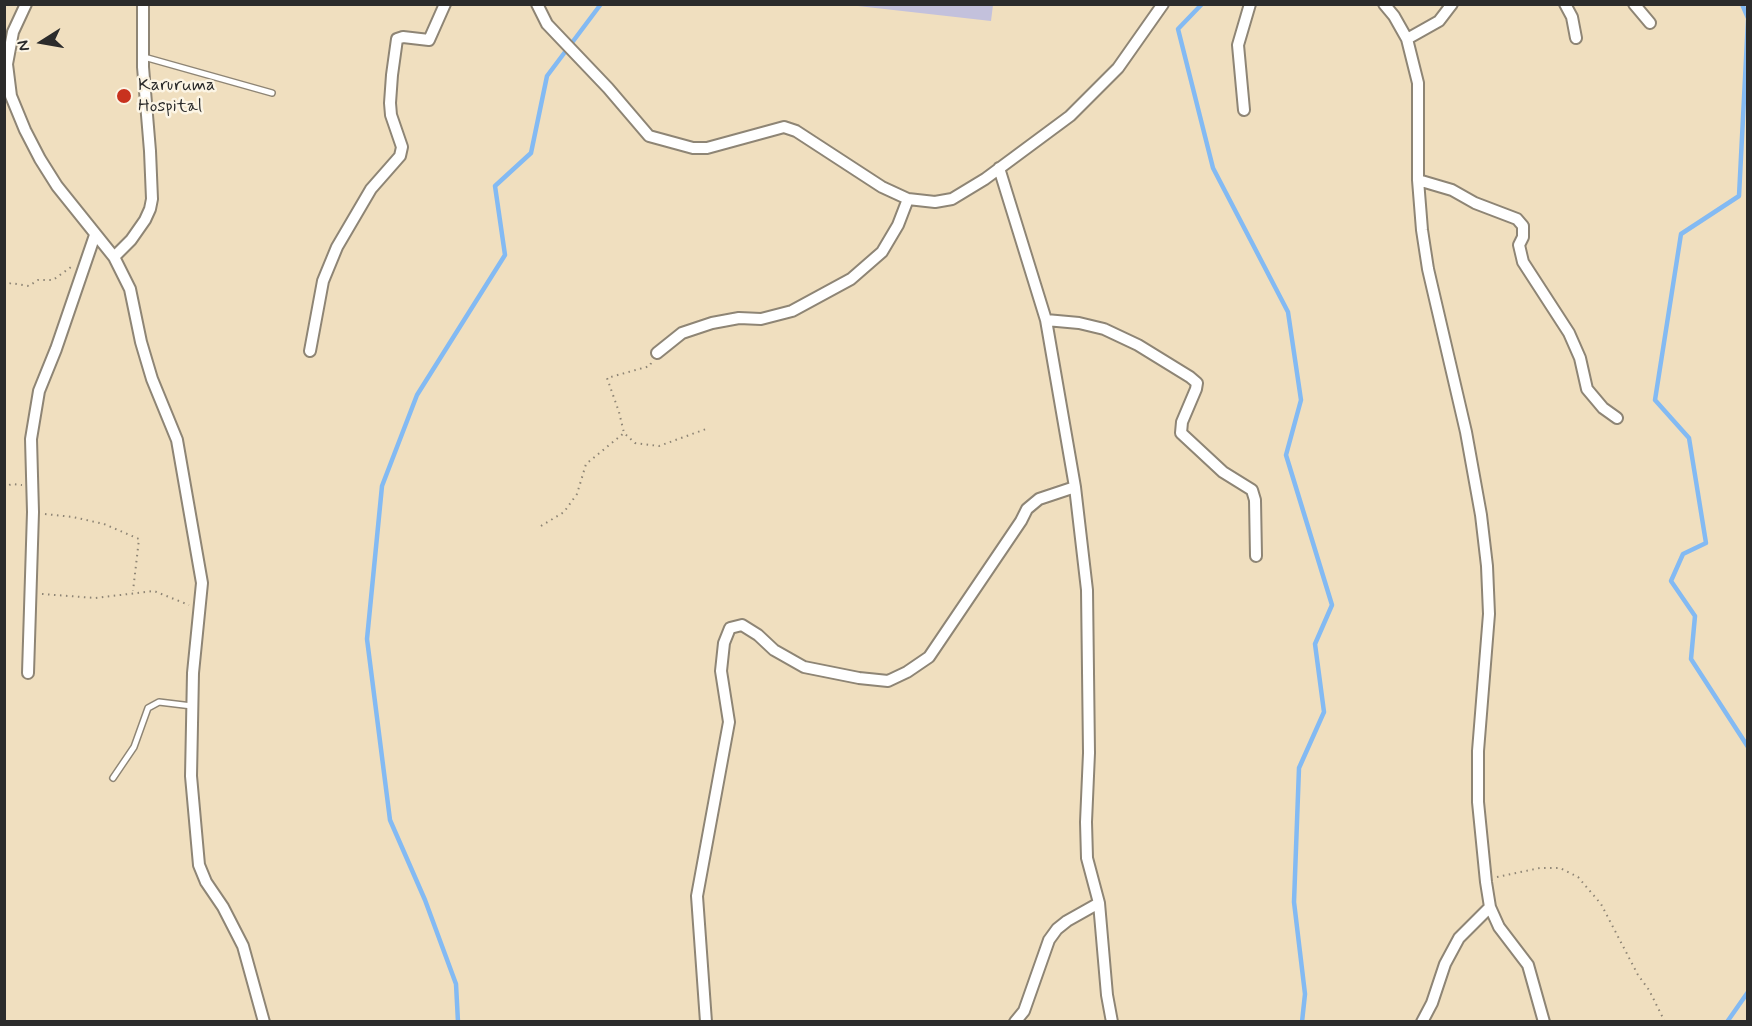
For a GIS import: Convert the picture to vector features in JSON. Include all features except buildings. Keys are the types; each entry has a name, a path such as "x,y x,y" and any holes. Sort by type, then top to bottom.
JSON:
{"street":[{"path":"26,4 13,32 7,64 11,96 40,159 57,186 114,257 130,289 152,379 177,440 202,583 193,673 191,776 199,866 243,946 264,1022"},
{"path":"114,257 131,240 145,220 152,199 142,56 143,4"},
{"path":"310,351 323,281 337,247 371,189 400,156 402,147 391,115 390,103 397,39 403,37 429,40 445,4"},
{"path":"537,4 547,24 609,88 649,136 693,148 707,148 784,127 796,130 882,187 908,199 935,202 952,200 1070,116 1118,68 1163,4"},
{"path":"1244,110 1238,45 1250,4"},
{"path":"1384,4 1407,39 1418,83 1418,180 1422,230 1428,269 1466,432 1482,515 1489,614 1478,751 1478,802 1490,907 1499,927 1528,965 1544,1022"},
{"path":"1407,39 1439,21 1452,4"},
{"path":"1565,4 1572,17 1576,38"},
{"path":"1634,4 1650,23"},
{"path":"999,168 1046,320 1075,488 1087,590 1089,753 1087,858 1099,903 1107,995 1112,1022"},
{"path":"1418,180 1452,190 1475,203 1517,219 1523,232 1519,245 1522,262 1569,333 1580,358 1587,389 1603,408 1617,417"},
{"path":"657,353 682,333 712,323 739,318 761,319 792,311 851,279 882,252 898,225 908,199"},
{"path":"28,673 33,513 31,439 39,391 56,349 95,235"},
{"path":"1046,320 1079,323 1104,329 1138,345 1197,383 1182,422 1181,433 1223,472 1252,490 1255,500 1256,556"},
{"path":"706,1022 697,896 729,722 721,671 724,643 730,628 742,625 758,635 774,650 804,667 859,678 888,681 907,672 929,657 1015,531 1027,509 1038,500 1075,488"},
{"path":"1015,1022 1024,1011 1049,939 1067,921 1099,903"},
{"path":"1422,1022 1432,1003 1445,964 1459,938 1490,907"}],"lane":[{"path":"142,56 272,93"},
{"path":"114,778 134,747 148,708 159,702 192,706"}],"path":[{"path":"4,286 11,284 29,286 38,280 53,280 66,270 85,262"},
{"path":"657,353 650,366 607,378 620,412 624,433 635,443 659,446 706,429"},
{"path":"541,526 564,512 577,494 586,464 624,433"},
{"path":"4,488 11,484 32,485"},
{"path":"33,513 73,517 104,524 139,539 133,592"},
{"path":"30,594 95,598 154,591 178,603 200,608"},
{"path":"1486,880 1540,868 1560,868 1578,877 1601,904 1665,1022"}],"shaded area":[{"path":"993,4 991,21 849,5"}],"waterway":[{"path":"458,1022 456,984 425,900 390,820 367,639 382,486 417,395 505,255 495,186 531,153 547,76 601,4"},
{"path":"1202,4 1178,29 1213,168 1288,312 1301,400 1286,455 1332,605 1315,644 1324,712 1299,768 1294,902 1305,994 1302,1022"},
{"path":"1742,4 1748,18"},
{"path":"1748,20 1739,196 1681,234 1655,400 1689,438 1706,543 1683,554 1671,581 1695,616 1691,659 1748,747"},
{"path":"1727,1022 1748,992"}],"place":[{"name":"Karuruma Hospital","path":"124,96"}]}
